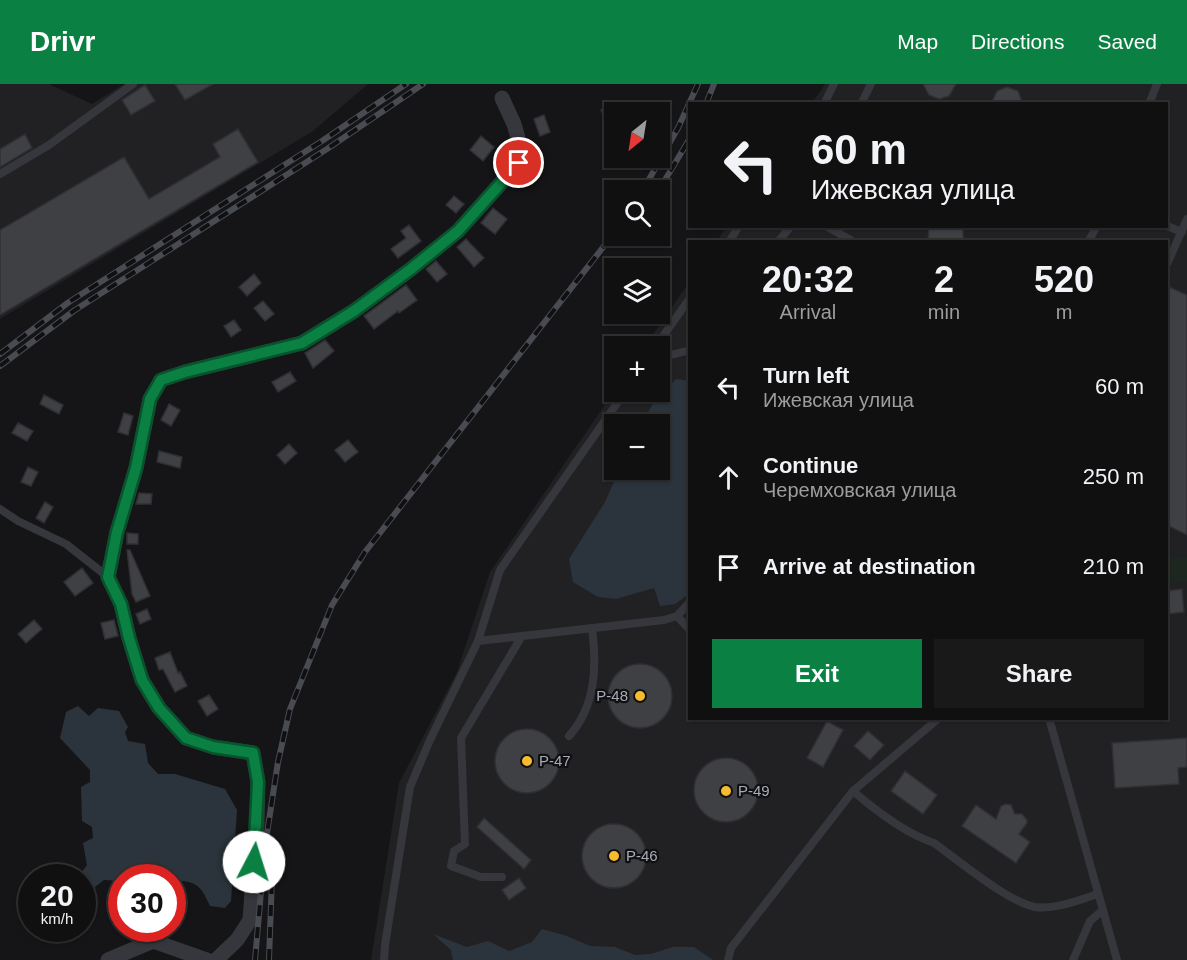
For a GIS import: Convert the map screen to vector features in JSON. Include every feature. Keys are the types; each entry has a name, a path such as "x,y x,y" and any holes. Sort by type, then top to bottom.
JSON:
{"street":[{"path":"216,960 237,940 250,920 258,803 258,782 253,753 213,747 186,738 159,708 142,680 121,604 108,577 117,532 136,468 150,399 161,380 302,343 354,311 458,231 519,163 521,148 514,123 502,98"},
{"path":"108,960 153,941 207,960"}],"lane":[{"path":"0,174 49,146 133,84"},
{"path":"825,102 834,84"},
{"path":"862,102 871,84"},
{"path":"1150,102 1157,84"},
{"path":"1168,262 1183,237 1187,219"},
{"path":"1168,227 1183,237"},
{"path":"780,240 789,228"},
{"path":"830,228 850,240"},
{"path":"663,336 688,301"},
{"path":"670,355 688,351"},
{"path":"384,960 410,787 429,740 478,641 501,570 618,402"},
{"path":"0,509 18,521 66,544 108,577"},
{"path":"478,641 664,620 677,616 688,604"},
{"path":"677,616 688,628"},
{"path":"569,736 580,723 590,701 596,652 592,628"},
{"path":"502,877 481,877 452,866 454,851 465,844 461,738 522,636"},
{"path":"728,960 730,948 853,791 937,720"},
{"path":"1050,720 1117,960"},
{"path":"853,791 897,823 924,840 934,843 1014,900 1036,907 1061,904 1098,894"},
{"path":"1072,960 1090,921 1102,910"}],"shaded area":[{"path":"0,84 49,84 92,104 124,84 368,84 313,131 0,319"},
{"path":"825,84 1187,84 1187,960 371,960 399,783 457,672 490,572 607,402 670,402 670,336 652,336 660,324 670,324 670,310 688,284 688,720 1168,720 1168,240 718,240 726,228 1168,228 1168,102 813,102"},
{"path":"676,379 688,381 688,594 675,604 660,606 654,588 616,599 598,597 573,582 569,559 605,502 615,480 670,480 670,414 647,414 655,402 670,402 670,386"},
{"path":"1187,557 1187,582 1168,584 1168,558"},
{"path":"78,706 89,716 98,708 119,711 128,727 125,732 128,741 145,744 148,763 158,774 175,774 225,789 237,810 231,901 225,908 210,906 200,889 193,883 186,882 186,864 108,864 108,880 104,880 96,886 96,864 87,864 83,843 93,838 92,827 82,821 81,787 90,782 90,770 60,738 66,712"},
{"path":"542,929 590,946 615,947 635,955 651,954 673,947 694,947 713,960 453,960 451,950 433,934 467,947 488,941 509,951 532,942"}],"building":[{"path":"175,84 213,84 185,100"},
{"path":"923,84 956,84 949,96 939,99 929,95"},
{"path":"145,85 155,101 131,115 122,100"},
{"path":"1007,87 1018,91 1022,102 992,102 997,91"},
{"path":"544,115 550,132 540,136 534,119"},
{"path":"238,129 258,162 0,315 0,230 124,157 149,199 220,157 213,144"},
{"path":"25,134 32,148 0,167 0,149"},
{"path":"481,136 494,147 483,161 470,150"},
{"path":"454,196 464,204 456,213 446,205"},
{"path":"493,208 507,219 495,234 481,223"},
{"path":"409,225 421,241 398,258 391,249 406,238 401,231"},
{"path":"929,228 963,228 963,240 928,240"},
{"path":"466,239 484,258 474,267 457,247"},
{"path":"436,261 447,274 437,282 426,269"},
{"path":"254,274 261,283 247,296 239,287"},
{"path":"406,285 417,300 374,329 364,316"},
{"path":"1168,286 1187,295 1187,535 1168,526"},
{"path":"263,301 274,314 265,321 254,308"},
{"path":"234,320 241,330 231,337 224,326"},
{"path":"325,340 334,351 313,368 305,353"},
{"path":"290,372 296,381 278,392 272,382"},
{"path":"44,395 63,405 59,414 40,404"},
{"path":"169,404 180,410 171,426 161,420"},
{"path":"124,413 133,416 128,435 118,432"},
{"path":"18,423 33,431 27,441 12,433"},
{"path":"348,440 358,452 345,462 335,450"},
{"path":"289,444 297,453 285,464 277,455"},
{"path":"159,451 182,457 180,468 157,462"},
{"path":"28,467 38,472 31,486 21,482"},
{"path":"139,493 152,494 151,504 136,504"},
{"path":"45,502 53,507 44,523 36,518"},
{"path":"127,533 138,534 138,544 127,544"},
{"path":"127,550 130,550 150,596 136,602 132,594"},
{"path":"82,568 93,583 75,596 64,582"},
{"path":"1182,589 1184,612 1168,614 1168,591"},
{"path":"147,609 151,619 140,624 136,614"},
{"path":"34,620 42,629 26,643 18,634"},
{"path":"114,620 118,636 105,639 101,623"},
{"path":"170,652 178,673 180,672 187,686 175,692 163,669 159,670 155,658"},
{"name":"Р-48","path":"640,664 652,666 663,673 670,684 672,696 670,708 663,719 652,726 640,728 628,726 617,719 610,708 608,696 610,684 617,673 628,666"},
{"path":"209,695 218,709 207,716 198,701"},
{"path":"827,721 843,730 823,767 807,758"},
{"name":"Р-47","path":"527,729 539,731 550,738 557,749 559,761 557,773 550,784 539,791 527,793 515,791 504,784 497,773 495,761 497,749 504,738 515,731"},
{"path":"868,731 884,745 870,760 854,746"},
{"path":"1187,738 1187,767 1178,768 1179,784 1115,788 1112,743"},
{"name":"Р-49","path":"726,758 738,760 749,767 756,778 758,790 756,802 749,813 738,820 726,822 714,820 703,813 696,802 694,790 696,778 703,767 714,760"},
{"path":"905,771 937,795 923,814 891,791"},
{"path":"976,805 996,819 1001,806 1011,805 1015,814 1022,814 1027,820 1019,834 1030,842 1016,863 962,826"},
{"path":"484,818 531,860 524,869 477,827"},
{"name":"Р-46","path":"614,824 626,826 637,833 644,844 646,856 644,868 637,879 626,886 614,888 602,886 591,879 584,868 582,856 584,844 591,833 602,826"},
{"path":"519,878 526,888 509,900 502,890"}],"railway":[{"path":"0,354 69,302 322,141 406,84"},
{"path":"0,366 75,310 327,149 423,84"},
{"path":"690,102 698,84"},
{"path":"707,102 714,84"},
{"path":"649,180 688,106"},
{"path":"665,180 688,141"},
{"path":"255,960 265,846 278,762 290,709 332,605 365,552 604,246"},
{"path":"269,960 273,849"}],"place":[{"name":"Р-48","path":"640,696"},
{"name":"Р-47","path":"527,761"},
{"name":"Р-49","path":"726,791"},
{"name":"Р-46","path":"614,856"}],"route":[{"path":"254,862 258,782 253,753 213,747 186,738 159,708 142,680 121,604 108,577 117,532 136,468 150,399 161,380 302,343 354,311 458,231 519,163"}]}
